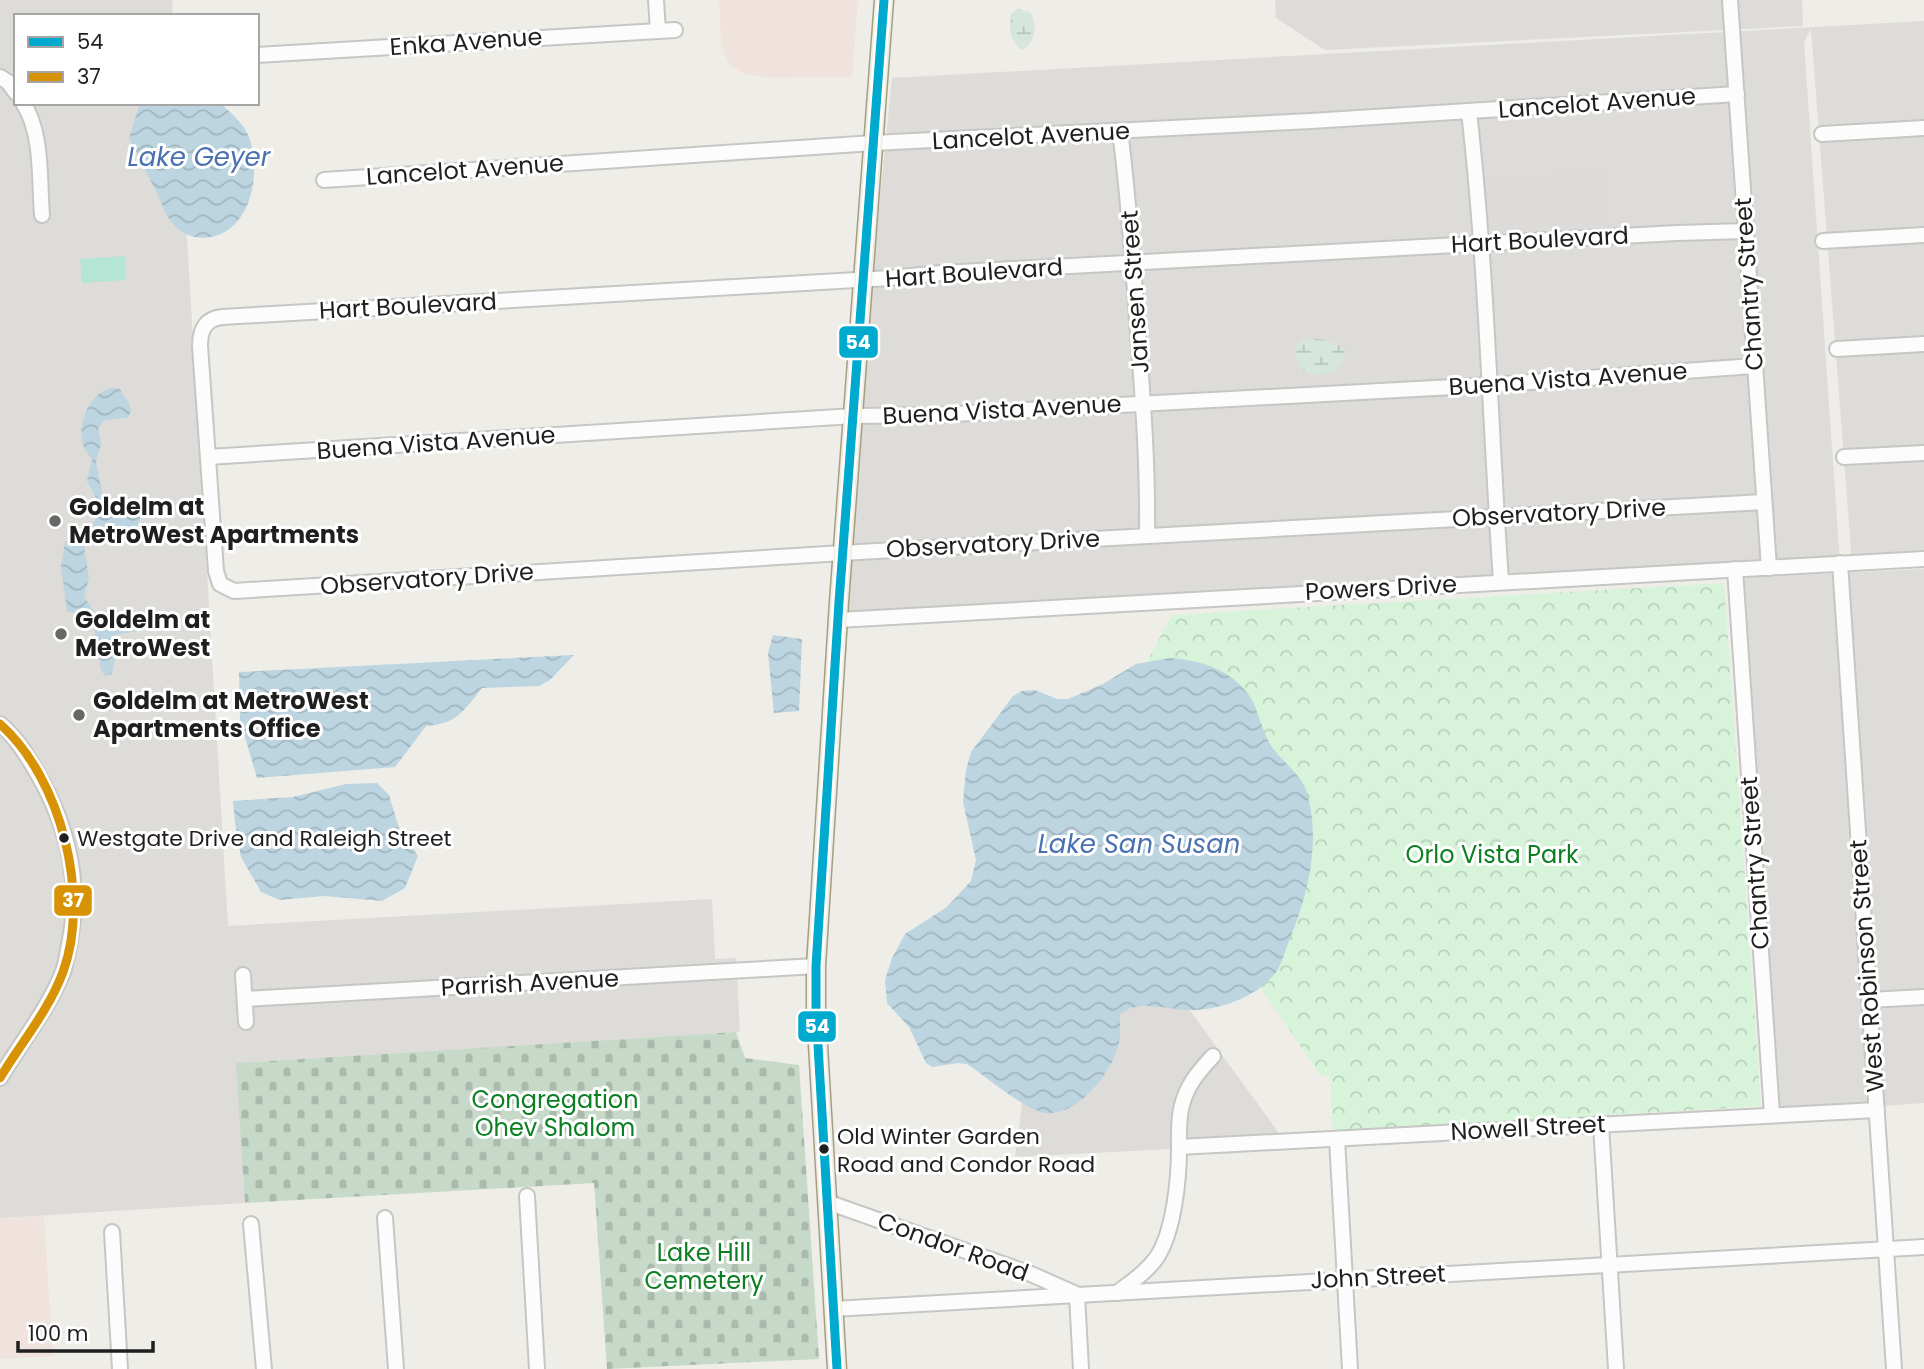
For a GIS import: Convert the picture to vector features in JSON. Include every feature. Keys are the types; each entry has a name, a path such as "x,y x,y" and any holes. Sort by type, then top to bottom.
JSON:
{"main road":[{"path":"837,1369 816,1012 816,966 842,553 884,0"}],"street":[{"path":"656,0 658,31"},
{"name":"Chantry Street","path":"1730,0 1769,568"},
{"name":"Enka Avenue","path":"259,55 675,30"},
{"name":"Lancelot Avenue","path":"324,180 873,143 1469,112 1737,94"},
{"path":"24,105 29,112 36,140 42,215"},
{"path":"1469,112 1490,385 1500,582"},
{"path":"1822,134 1924,128"},
{"name":"Jansen Street","path":"1120,131 1128,191 1143,404 1148,482 1147,536"},
{"name":"Hart Boulevard","path":"208,457 200,346 204,325 210,320 222,317 1480,243 1746,231"},
{"path":"1823,241 1924,235"},
{"path":"1837,349 1924,344"},
{"name":"Buena Vista Avenue","path":"208,457 854,416 935,415 1490,385 1754,366"},
{"path":"1844,457 1924,453"},
{"name":"Observatory Drive","path":"208,457 216,571 223,588 241,591 842,553 1764,502"},
{"name":"Powers Drive","path":"838,620 1924,559"},
{"name":"West Robinson Street","path":"1840,563 1894,1369"},
{"name":"Chantry Street","path":"1735,569 1772,1114"},
{"path":"0,724 29,759 58,814 74,876 74,922 64,970 41,1016 0,1078"},
{"name":"Parrish Avenue","path":"244,999 816,966"},
{"path":"243,975 246,1022"},
{"path":"1869,1000 1924,997"},
{"path":"1117,1293 1141,1275 1156,1259 1165,1243 1178,1172 1178,1125 1181,1107 1188,1088 1213,1056"},
{"name":"Nowell Street","path":"1179,1147 1877,1110"},
{"path":"1601,1125 1616,1369"},
{"path":"1337,1139 1350,1369"},
{"path":"527,1196 537,1369"},
{"name":"Condor Road","path":"827,1202 1031,1274 1077,1295"},
{"path":"385,1218 396,1369"},
{"path":"251,1224 264,1369"},
{"path":"111,1232 120,1369"},
{"name":"John Street","path":"833,1309 1924,1247"},
{"path":"1028,1298 1031,1274"},
{"path":"1077,1295 1082,1369"}],"shaded area":[{"path":"0,0 172,0 173,14 14,14 14,105 179,105 228,926 712,899 715,959 736,958 740,1032 237,1063 245,1203 0,1218"},
{"path":"719,0 858,0 852,77 772,78 744,74 728,64 721,42"},
{"path":"1275,0 1802,0 1803,26 1325,50 1276,18"},
{"path":"1924,21 1924,557 1852,563 1811,29 1804,42 1840,563 838,620 892,78"},
{"path":"1607,171 1610,227 1487,234 1483,178"},
{"path":"1924,569 1924,1103 1772,1114 1736,578"},
{"path":"1076,853 1286,1143 1015,1157 1037,992"},
{"path":"44,1216 53,1356 0,1359 0,1218"}],"green space":[{"path":"1018,9 1030,12 1034,22 1030,43 1022,50 1012,38 1010,29 1011,14"},
{"path":"125,256 126,280 82,283 80,259"},
{"path":"1307,338 1326,340 1344,348 1344,358 1339,366 1321,375 1310,374 1302,369 1296,359 1296,344"},
{"name":"Orlo Vista Park","path":"1724,583 1761,1106 1333,1132 1330,1076 1321,1076 1219,927 1128,698 1172,615"},
{"name":"Congregation Ohev Shalom","path":"736,1032 745,1058 799,1065 819,1359 607,1369 594,1183 245,1203 236,1063"}],"water":[{"name":"Lake Geyer","path":"139,105 222,105 245,129 253,154 253,184 244,212 225,232 206,238 185,234 166,214 129,138"},
{"path":"112,388 119,388 131,412 127,418 105,420 98,428 101,443 96,462 104,503 111,507 141,505 141,517 134,532 94,533 84,546 89,578 84,597 101,621 155,616 160,622 149,629 115,635 111,640 115,658 112,674 105,676 101,670 93,621 86,614 67,612 61,567 65,541 81,540 97,515 96,498 87,481 92,460 83,445 83,419 91,402"},
{"path":"773,635 802,639 799,711 774,713 768,653"},
{"path":"574,655 550,680 539,686 482,688 459,715 436,725 426,726 395,767 257,778 240,720 239,672"},
{"name":"Lake San Susan","path":"1170,658 1206,665 1237,681 1252,700 1270,744 1306,790 1313,828 1311,867 1296,924 1277,971 1250,994 1228,1004 1193,1010 1145,1006 1128,1009 1120,1014 1119,1043 1108,1069 1081,1101 1058,1112 1046,1113 1027,1106 967,1064 932,1067 926,1063 909,1027 887,1003 885,980 892,958 905,934 947,907 971,881 976,860 963,802 971,752 1013,696 1022,691 1035,690 1057,699 1068,699 1103,684 1136,664"},
{"path":"377,783 389,795 399,828 418,856 405,888 382,901 324,896 280,900 261,892 241,857 233,801 293,797 346,784"}],"transit line":[{"name":"54","path":"837,1369 816,1011 816,966 839,602 884,0"},
{"name":"37","path":"0,724 21,747 40,775 54,806 65,840 74,909 71,942 57,986 0,1078"}],"place":[{"name":"Goldelm at MetroWest Apartments","path":"55,521"},
{"name":"Goldelm at MetroWest","path":"61,634"},
{"name":"Goldelm at MetroWest Apartments Office","path":"79,715"},
{"name":"Westgate Drive and Raleigh Street","path":"64,838"},
{"name":"Old Winter Garden Road and Condor Road","path":"824,1149"}],"park label":[{"name":"Lake Hill Cemetery","path":"704,1267"}]}
